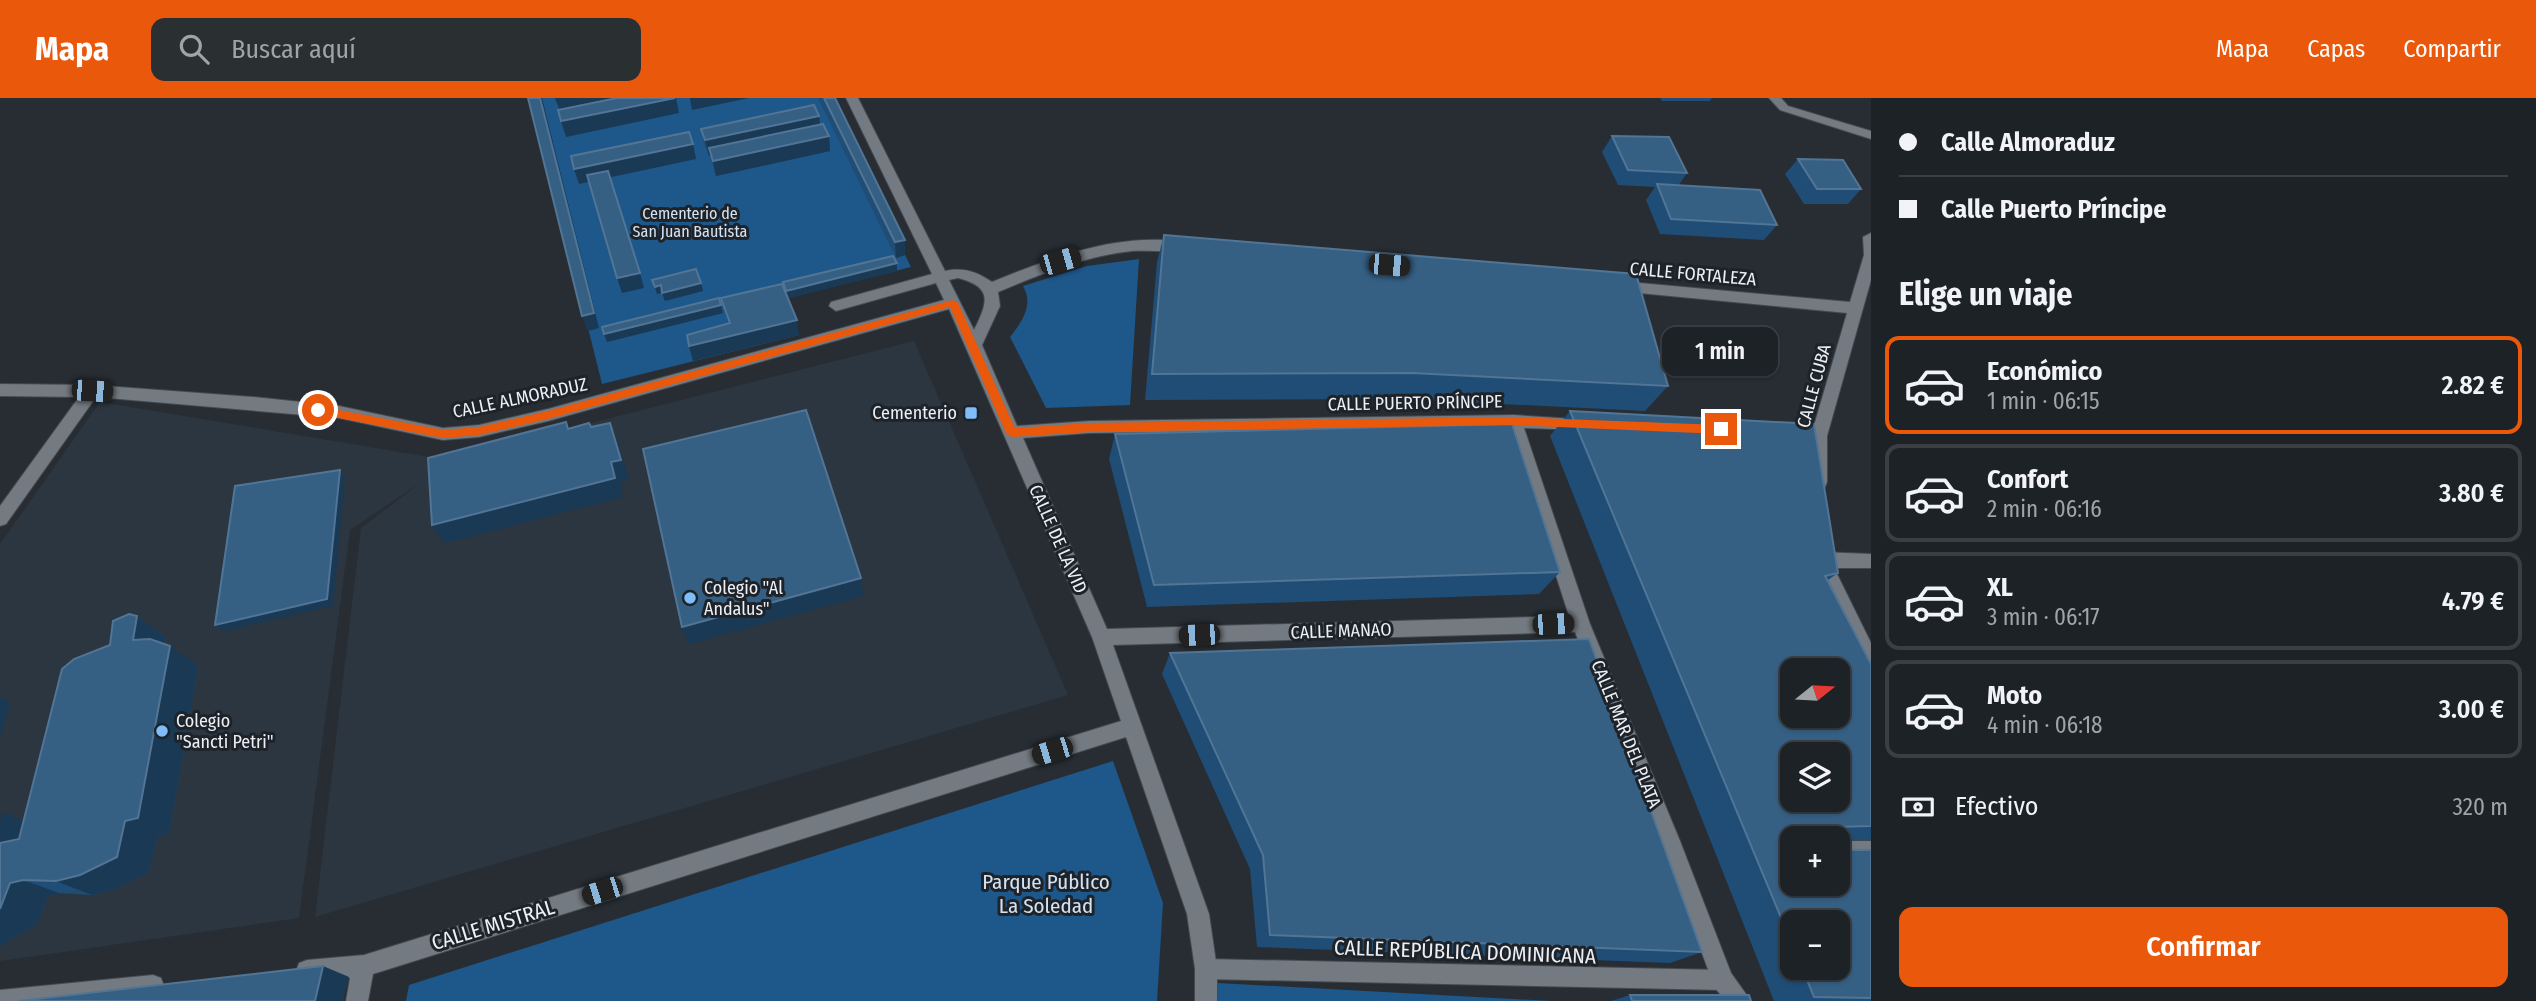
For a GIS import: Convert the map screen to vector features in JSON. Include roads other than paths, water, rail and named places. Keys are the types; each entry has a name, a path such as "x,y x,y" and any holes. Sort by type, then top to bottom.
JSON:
{"street":[{"name":"CALLE DE LA VID","path":"852,98 974,345 1101,637 1198,914 1206,969 1206,1001"},
{"path":"990,289 1046,266 1122,246 1170,244 1197,247"},
{"name":"CALLE CUBA","path":"1820,506 1812,435 1855,308 1871,249"},
{"path":"929,257 977,278 990,289 993,306 974,345"},
{"path":"836,306 940,277 958,274 977,278"},
{"name":"CALLE FORTALEZA","path":"1609,285 1855,308"},
{"name":"CALLE ALMORADUZ","path":"0,390 92,391 339,412 443,434 479,431 548,415 953,303"},
{"path":"0,519 92,391"},
{"name":"CALLE PUERTO PRÍNCIPE","path":"1012,433 1103,427 1514,421 1606,424"},
{"name":"CALLE MAR DEL PLATA","path":"1514,421 1581,624 1670,841 1723,980 1740,1001"},
{"path":"1871,561 1821,554 1871,663"},
{"name":"CALLE MANAO","path":"1101,637 1581,624"},
{"name":"CALLE MISTRAL","path":"283,974 364,966 1132,726"},
{"path":"357,1001 364,966"},
{"path":"0,1001 175,984"}],"lane":[{"path":"1775,98 1784,108 1871,135"},
{"path":"1850,850 1871,850"},
{"name":"CALLE REPÚBLICA DOMINICANA","path":"1206,969 1723,980"}],"place":[{"name":"Cementerio","path":"971,413"},
{"name":"Colegio \"Al Andalus\"","path":"690,598"},
{"name":"Colegio \"Sancti Petri\"","path":"162,731"}],"park label":[{"name":"Cementerio de San Juan Bautista","path":"690,222"},
{"name":"Parque Público La Soledad","path":"1046,894"}]}
